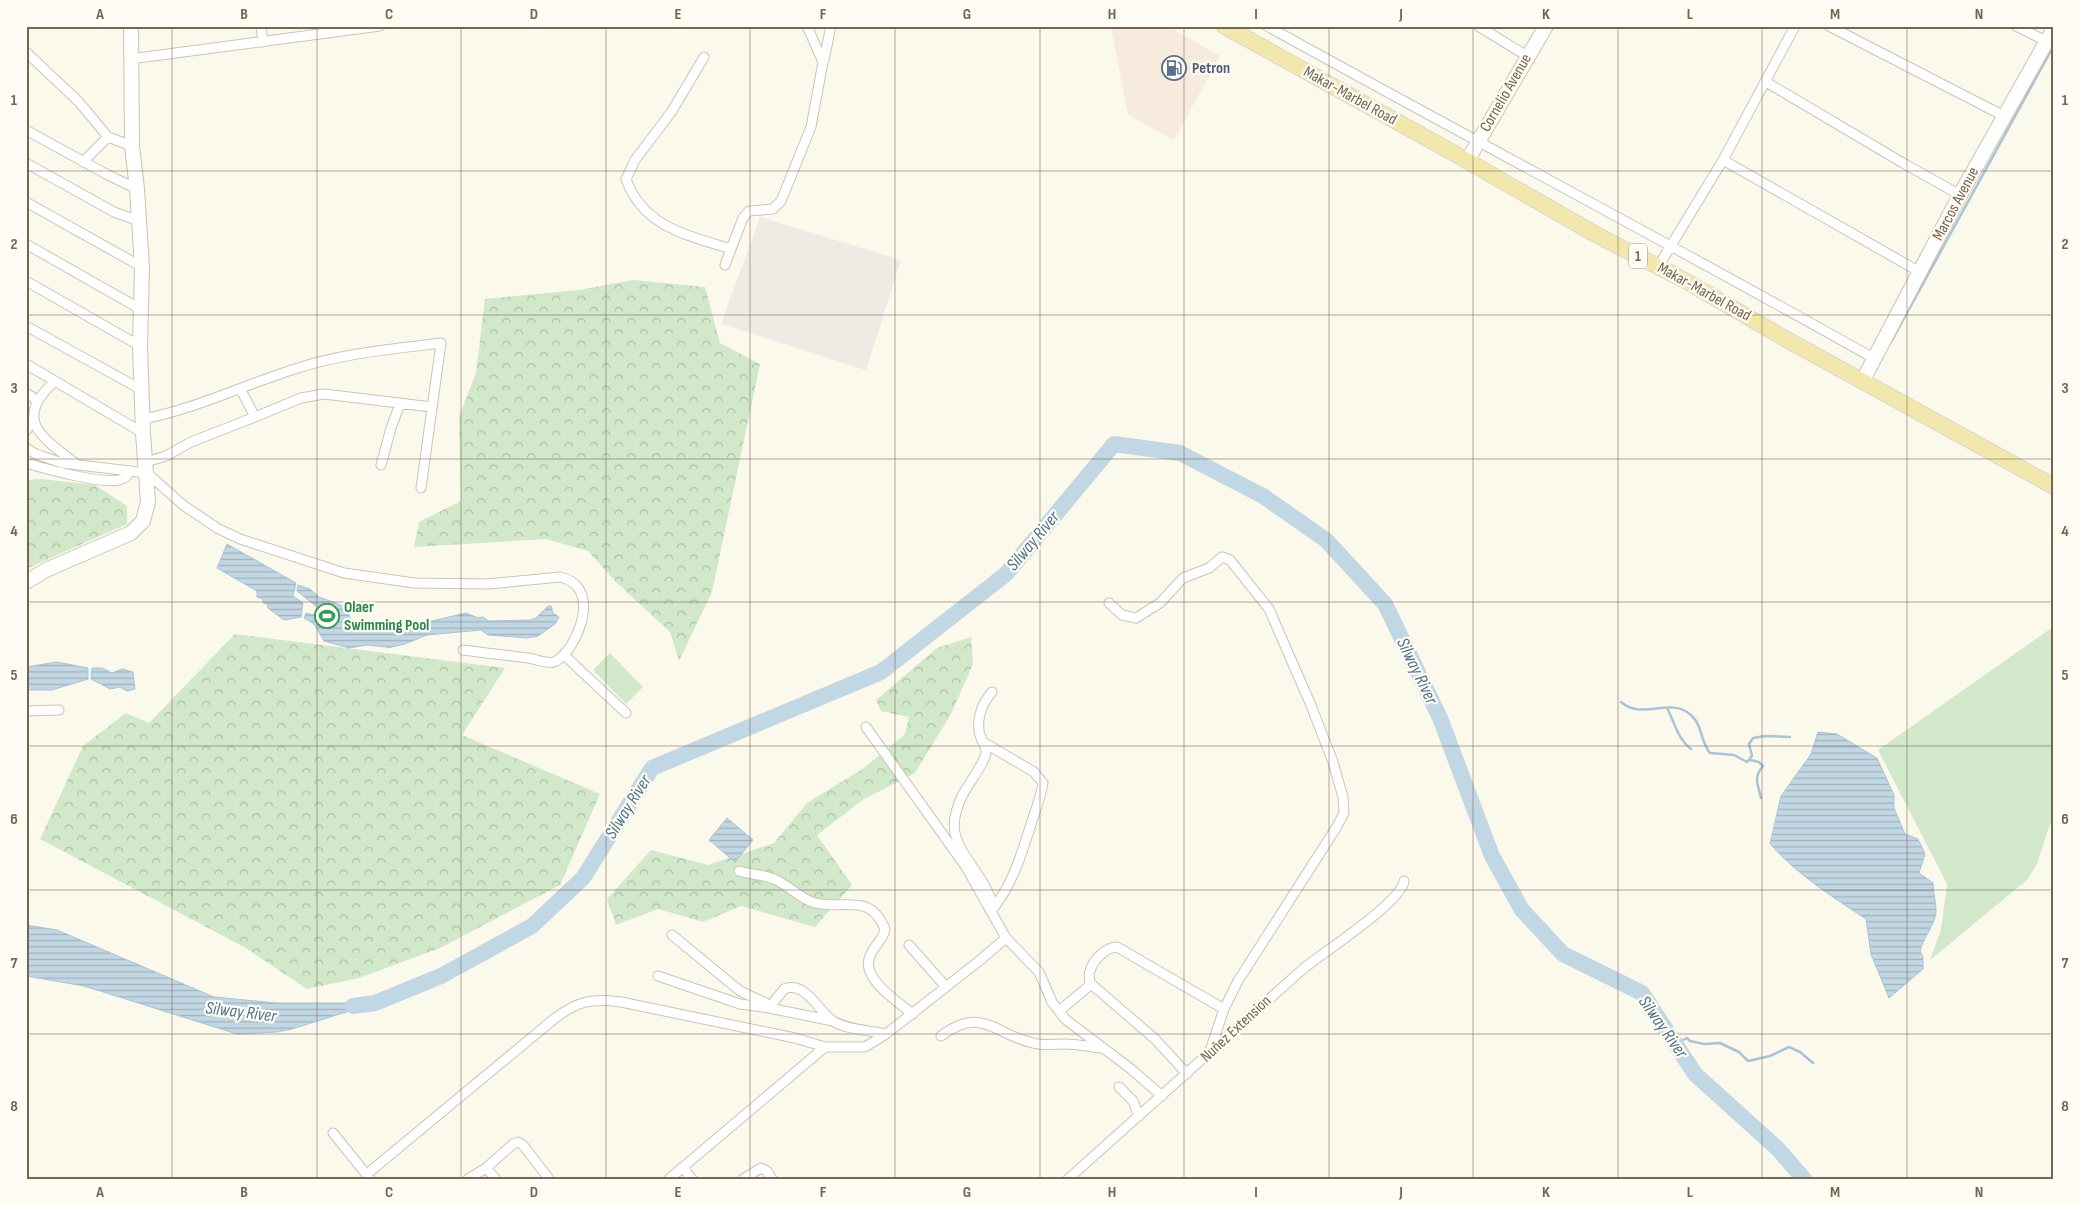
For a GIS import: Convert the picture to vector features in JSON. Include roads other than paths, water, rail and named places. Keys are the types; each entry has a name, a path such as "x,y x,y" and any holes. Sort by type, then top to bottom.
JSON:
{"main road":[{"path":"26,582 46,570 123,538 138,528 143,521 148,502 140,346 142,267 137,188 132,146 131,26"},
{"name":"Makar-Marbel Road","path":"1224,26 1241,30 1595,234 2053,486"},
{"name":"Cornelio Avenue","path":"1468,161 1546,26"},
{"name":"Marcos Avenue","path":"1863,380 1960,195 2049,35"}],"street":[{"path":"261,26 264,42"},
{"path":"130,59 264,42 325,30 380,26"},
{"path":"807,26 823,62"},
{"path":"725,265 730,249 749,211 773,209 781,201 811,128 831,26"},
{"path":"1267,26 1478,143 1671,245 1868,355"},
{"path":"1478,26 1527,56"},
{"path":"1658,267 1723,160 1795,26"},
{"path":"1829,26 2004,116"},
{"path":"2016,26 2049,35"},
{"path":"26,52 79,102 108,137 132,146"},
{"path":"704,57 672,112 635,160 626,179 632,195 642,209 666,227 730,249"},
{"path":"1766,82 1903,164 1960,195"},
{"path":"26,130 83,162 137,188"},
{"path":"83,162 108,137"},
{"path":"1723,160 1920,272"},
{"path":"26,163 114,212 139,221"},
{"path":"26,202 142,267"},
{"path":"26,244 142,310"},
{"path":"26,282 140,346"},
{"path":"26,326 142,390"},
{"path":"26,364 143,426 299,368 364,352 428,345 438,357 421,488"},
{"path":"56,381 37,400 33,412 34,420 44,436 75,463"},
{"path":"241,390 256,418"},
{"path":"26,394 37,400"},
{"path":"26,448 50,460 130,471 146,467 192,442 314,394 358,397 432,407"},
{"path":"381,465 390,428 400,404"},
{"path":"26,431 34,420"},
{"path":"26,463 89,478 115,481 125,478 130,471"},
{"path":"146,467 183,505 217,528 240,539 344,573 414,583 488,584 560,577 567,579 580,590 584,606 579,630 564,655 558,660 547,662 463,650"},
{"path":"1109,603 1122,615 1136,618 1160,603 1183,578 1209,568 1222,557 1230,560 1269,609 1310,703 1333,762 1343,797 1344,813 1238,981 1224,1010 1209,1054"},
{"path":"564,655 626,713"},
{"path":"992,692 987,697 979,714 979,730 987,752 955,812 954,832 966,857 988,892 992,910"},
{"path":"26,711 59,710"},
{"path":"866,727 961,860 992,910 1006,938 1039,972 1052,1002 1059,1011 1065,1018 1162,1096"},
{"path":"983,742 1034,772 1042,783 1014,876 992,910"},
{"path":"739,871 763,875 777,880 812,902 857,904 867,907 875,914 885,929 883,937 870,956 868,963 870,973 878,984 913,1014"},
{"name":"Nuñez Extension","path":"1068,1179 1303,969 1325,951 1368,922 1398,892 1404,881"},
{"path":"672,935 740,991 770,1006"},
{"path":"333,1133 368,1176 554,1019 579,1003 604,1000 621,1002 795,1038 825,1047 865,1047 913,1014 1006,938"},
{"path":"910,945 946,987"},
{"path":"1059,1011 1088,987 1090,983 1090,970 1094,963 1109,949 1117,947 1224,1010"},
{"path":"658,976 740,1004 770,1006 833,1021 845,1026 886,1034"},
{"path":"1090,983 1155,1039 1187,1074"},
{"path":"770,1006 784,989 794,988 808,996 833,1021"},
{"path":"941,1036 958,1024 965,1022 989,1025 1036,1044 1066,1044 1103,1048"},
{"path":"669,1179 825,1047"},
{"path":"1119,1087 1133,1101 1139,1116"},
{"path":"468,1179 486,1168 513,1144 518,1142 523,1145 549,1179"},
{"path":"486,1168 496,1179"},
{"path":"683,1168 692,1179"},
{"path":"743,1179 761,1168 767,1171 772,1179"}],"water":[{"name":"Olaer Swimming Pool","path":"227,544 296,583 293,596 303,603 301,617 284,620 268,608 267,604 263,603 263,599 257,597 257,591 217,568"},
{"name":"Olaer Swimming Pool","path":"298,585 310,589 319,597 346,607 351,620 398,629 466,613 478,618 483,617 489,621 530,620 536,618 548,606 551,606 553,613 559,617 555,624 538,636 528,638 488,635 481,630 427,635 405,644 387,648 367,645 349,648 324,641 314,624 304,618 306,613 314,615 317,607 297,591"},
{"path":"57,662 88,668 88,679 52,690 26,690 26,667"},
{"path":"92,668 102,668 112,673 122,669 133,672 135,689 127,691 120,687 110,689 91,679"},
{"path":"1818,732 1837,734 1877,758 1894,795 1894,808 1905,834 1918,839 1925,854 1919,873 1933,883 1936,915 1920,951 1923,957 1923,969 1889,998 1871,954 1866,919 1803,875 1770,844 1781,796 1811,754"},
{"path":"727,818 753,840 735,862 709,840"},
{"path":"26,925 57,930 214,997 276,1003 375,1003 292,1029 277,1032 237,1034 84,986 26,976"}],"waterway":[{"path":"1891,342 2053,47"},
{"name":"Silway River","path":"353,1006 375,1003 441,976 532,926 583,878 652,768 881,672 1006,574 1114,444 1180,453 1263,496 1326,540 1385,604 1440,718 1492,856 1522,910 1563,954 1642,993 1695,1074 1778,1149 1804,1179"},
{"path":"1621,702 1629,707 1638,709 1674,708 1683,710 1695,719 1704,744 1710,753 1734,755 1747,762 1752,756 1749,744 1753,738 1765,736 1790,737"},
{"path":"1667,708 1679,735 1691,749"},
{"path":"1750,760 1759,762 1763,766 1757,778 1761,798"},
{"path":"1673,1050 1681,1041 1687,1038 1690,1041 1704,1044 1720,1043 1739,1052 1748,1061 1770,1056 1789,1047 1800,1052 1813,1063"}],"place":[{"name":"Petron","path":"1174,68"},
{"name":"Olaer Swimming Pool","path":"327,616"}]}
